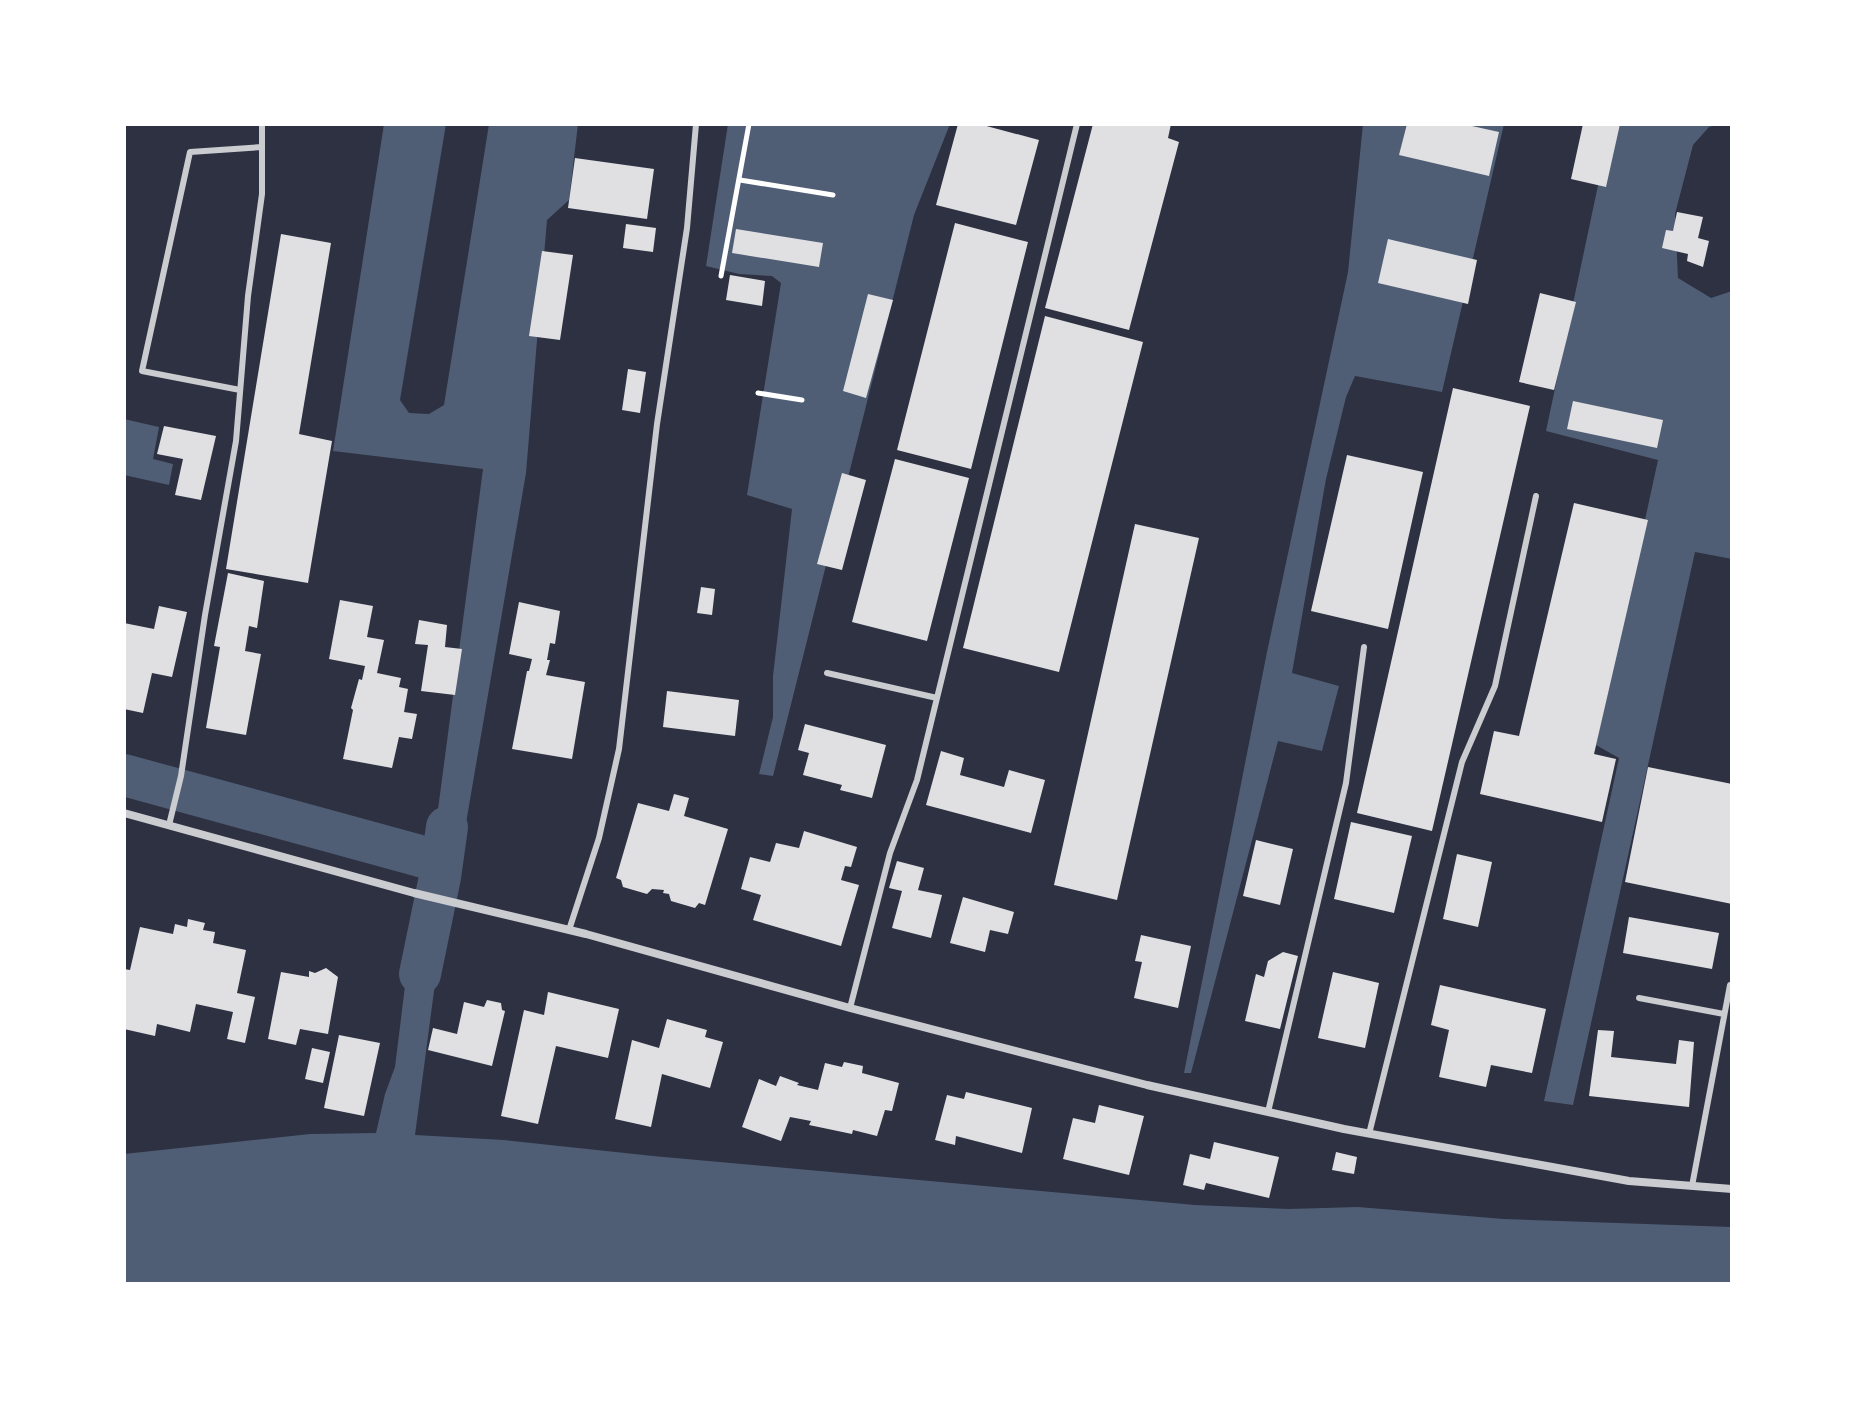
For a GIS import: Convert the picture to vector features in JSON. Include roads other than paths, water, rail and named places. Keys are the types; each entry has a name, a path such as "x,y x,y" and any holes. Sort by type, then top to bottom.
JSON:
{"street":[{"path":"124,813 414,893 569,930 850,1008 1147,1085 1369,1134 1629,1181 1732,1189"}],"lane":[{"path":"169,825 181,776 205,615 236,441 248,296 262,194 262,124"},
{"path":"569,930 599,838 619,749 657,424 687,228 696,124"},
{"path":"850,1008 890,853 917,780 1077,124"},
{"path":"240,390 142,371 190,152 262,147"},
{"path":"1369,1134 1462,762 1495,686 1536,496"},
{"path":"1268,1112 1346,783 1364,647"},
{"path":"827,673 937,698"},
{"path":"1692,1186 1732,985"},
{"path":"1639,998 1724,1014"}],"water":[{"path":"384,124 446,124 400,400 409,413 429,414 444,405 489,124 578,124 569,200 547,220 526,473 465,829 449,885 414,876 418,846 435,832 483,469 333,451"},
{"path":"728,124 950,124 914,215 773,776 759,774 773,717 773,676 792,509 747,495 781,283 772,276 739,274 706,266"},
{"path":"1363,124 1504,124 1442,392 1355,376 1346,397 1326,479 1292,673 1339,686 1322,751 1278,741 1191,1073 1184,1073 1267,652 1348,272"},
{"path":"1611,124 1719,124 1709,127 1693,145 1675,214 1678,278 1711,298 1732,291 1732,559 1695,552 1573,1105 1544,1101 1619,758 1596,745 1658,460 1546,431"},
{"path":"124,419 159,427 153,459 173,464 169,485 124,475"},
{"path":"414,913 443,923 415,1135 504,1140 1195,1205 1289,1209 1358,1207 1504,1219 1732,1227 1732,1284 124,1284 124,1154 310,1134 376,1133 395,1067"}],"waterway":[{"path":"124,775 442,862"},
{"path":"420,974 447,827"}]}
